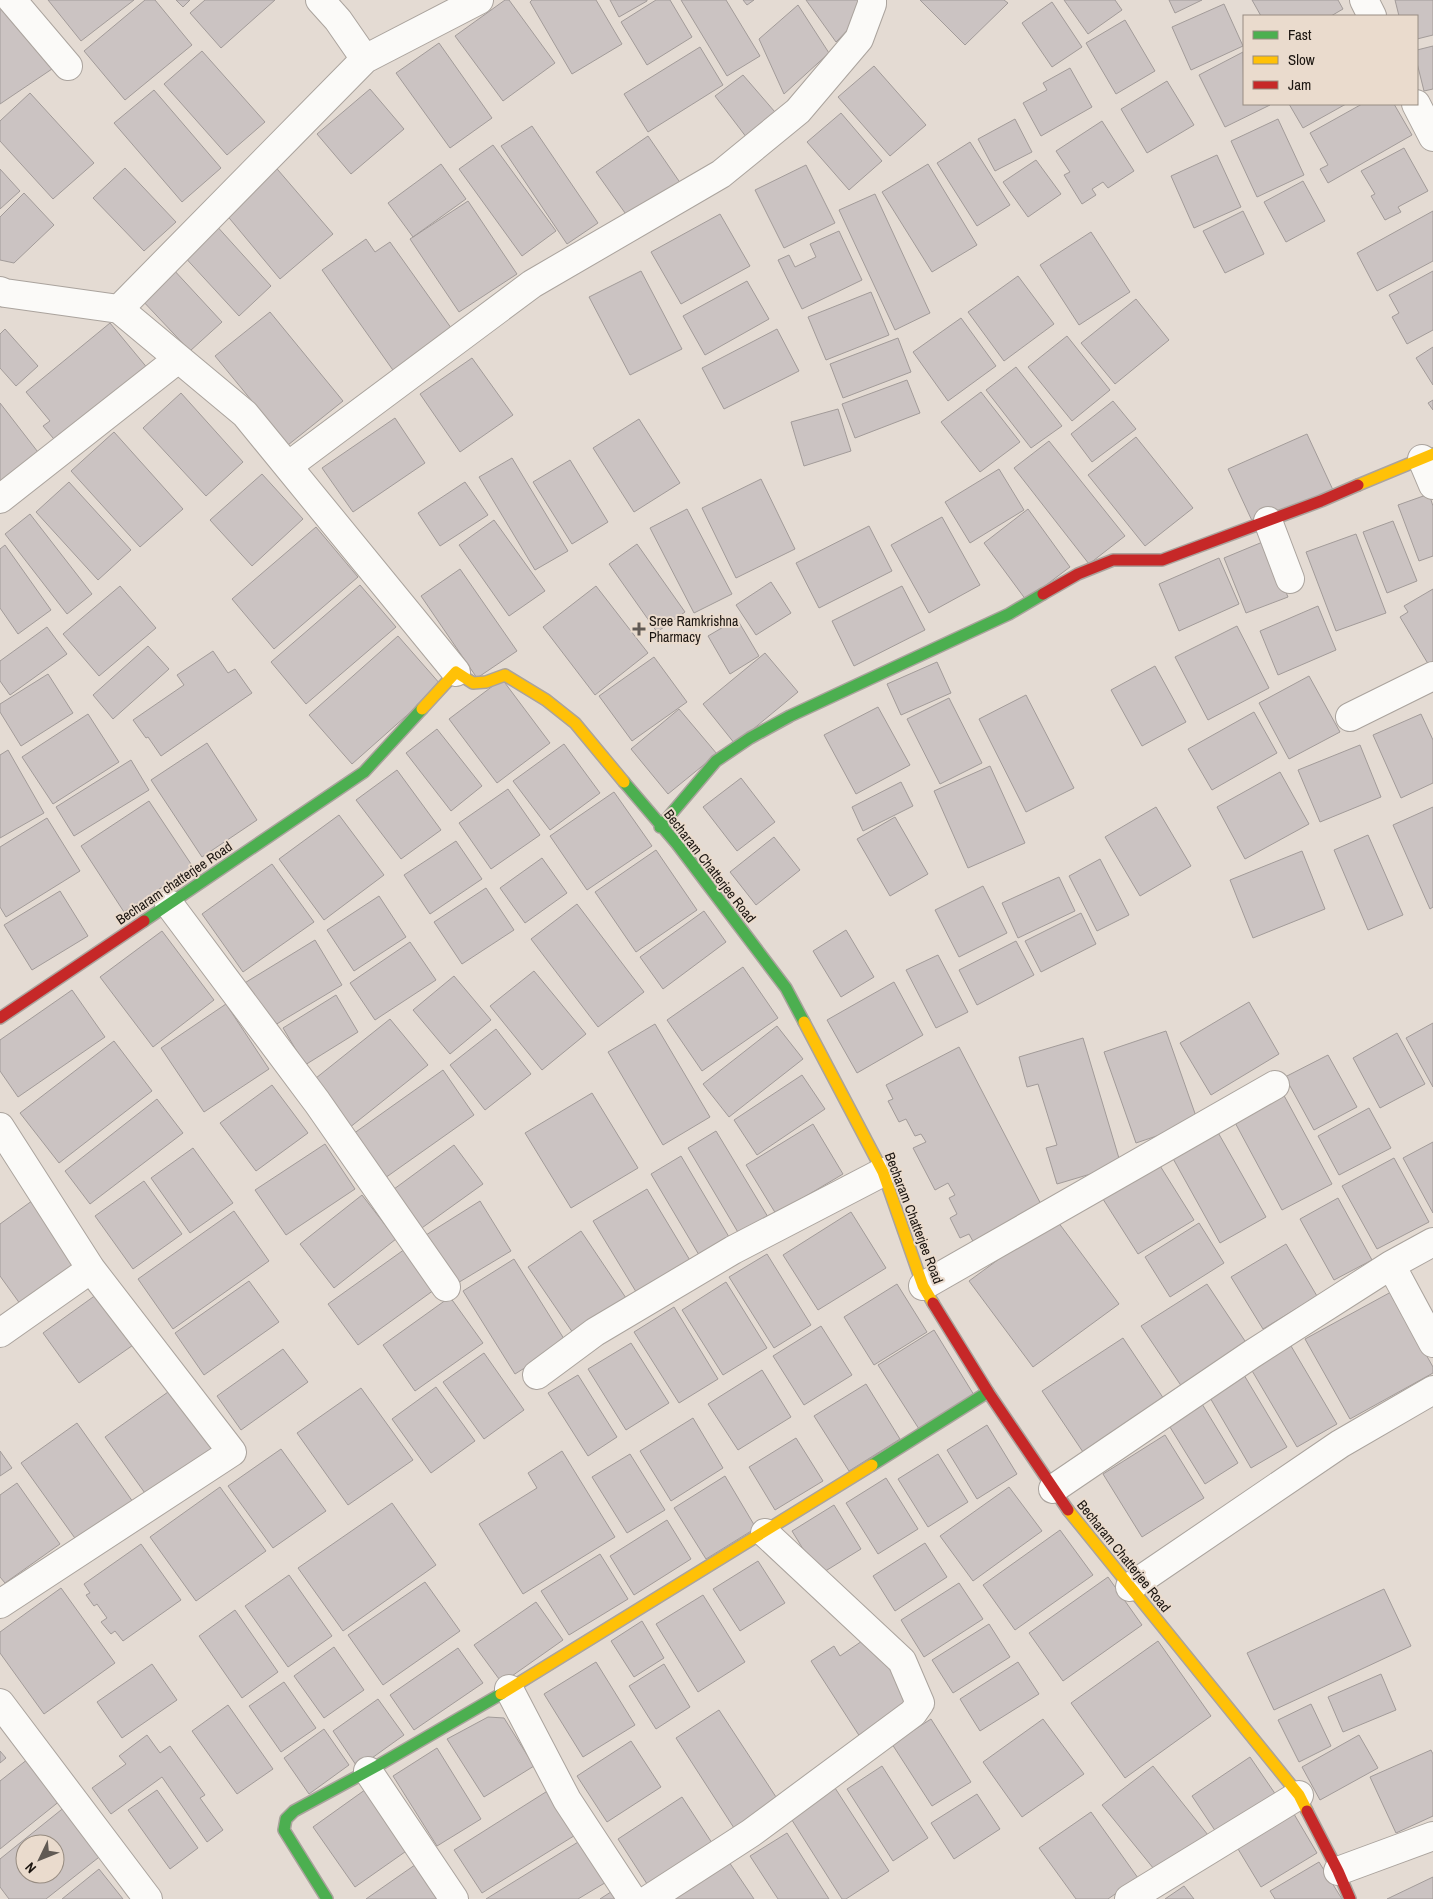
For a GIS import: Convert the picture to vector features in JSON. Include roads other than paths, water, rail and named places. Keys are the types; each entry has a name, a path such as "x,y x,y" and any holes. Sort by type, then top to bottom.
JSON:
{"street":[{"path":"12,0 68,66"},
{"path":"320,0 338,20 365,59"},
{"path":"119,309 365,59 479,0"},
{"path":"288,466 532,284 721,174 798,112 860,39 872,0"},
{"path":"1364,0 1372,15"},
{"path":"1417,105 1433,136"},
{"path":"0,291 119,309 245,414 456,672"},
{"path":"0,499 178,359"},
{"path":"660,827 716,761 750,738 790,716 976,631 1078,574 1113,560 1162,560 1321,501 1427,457 1433,485"},
{"path":"1268,521 1290,579"},
{"name":"Becharam chatterjee Road","path":"0,1018 364,772 456,672"},
{"name":"Becharam Chatterjee Road","path":"456,672 473,683 486,682 505,675 538,693 582,730 660,827 677,844 786,988 883,1172 923,1286 988,1392 1062,1503 1299,1795 1338,1871 1350,1899"},
{"path":"1350,717 1433,676"},
{"path":"169,904 317,1102 446,1287"},
{"path":"923,1286 1275,1085"},
{"path":"0,1127 91,1269 232,1452 0,1604"},
{"path":"537,1375 595,1332 724,1255 883,1172"},
{"path":"1053,1489 1153,1422 1207,1383 1391,1264 1433,1242"},
{"path":"1391,1264 1433,1343"},
{"path":"0,1333 91,1269"},
{"path":"1130,1587 1340,1444 1433,1390"},
{"path":"326,1899 284,1830 286,1819 294,1811 368,1771 509,1689 765,1533 988,1392"},
{"path":"649,1899 751,1833 913,1713 920,1703 902,1662 765,1533"},
{"path":"509,1689 567,1800 632,1899"},
{"path":"0,1704 148,1899"},
{"path":"368,1771 454,1899"},
{"path":"1129,1899 1299,1795"},
{"path":"1338,1871 1433,1836"}],"place":[{"name":"Sree Ramkrishna Pharmacy","path":"639,629"}]}
